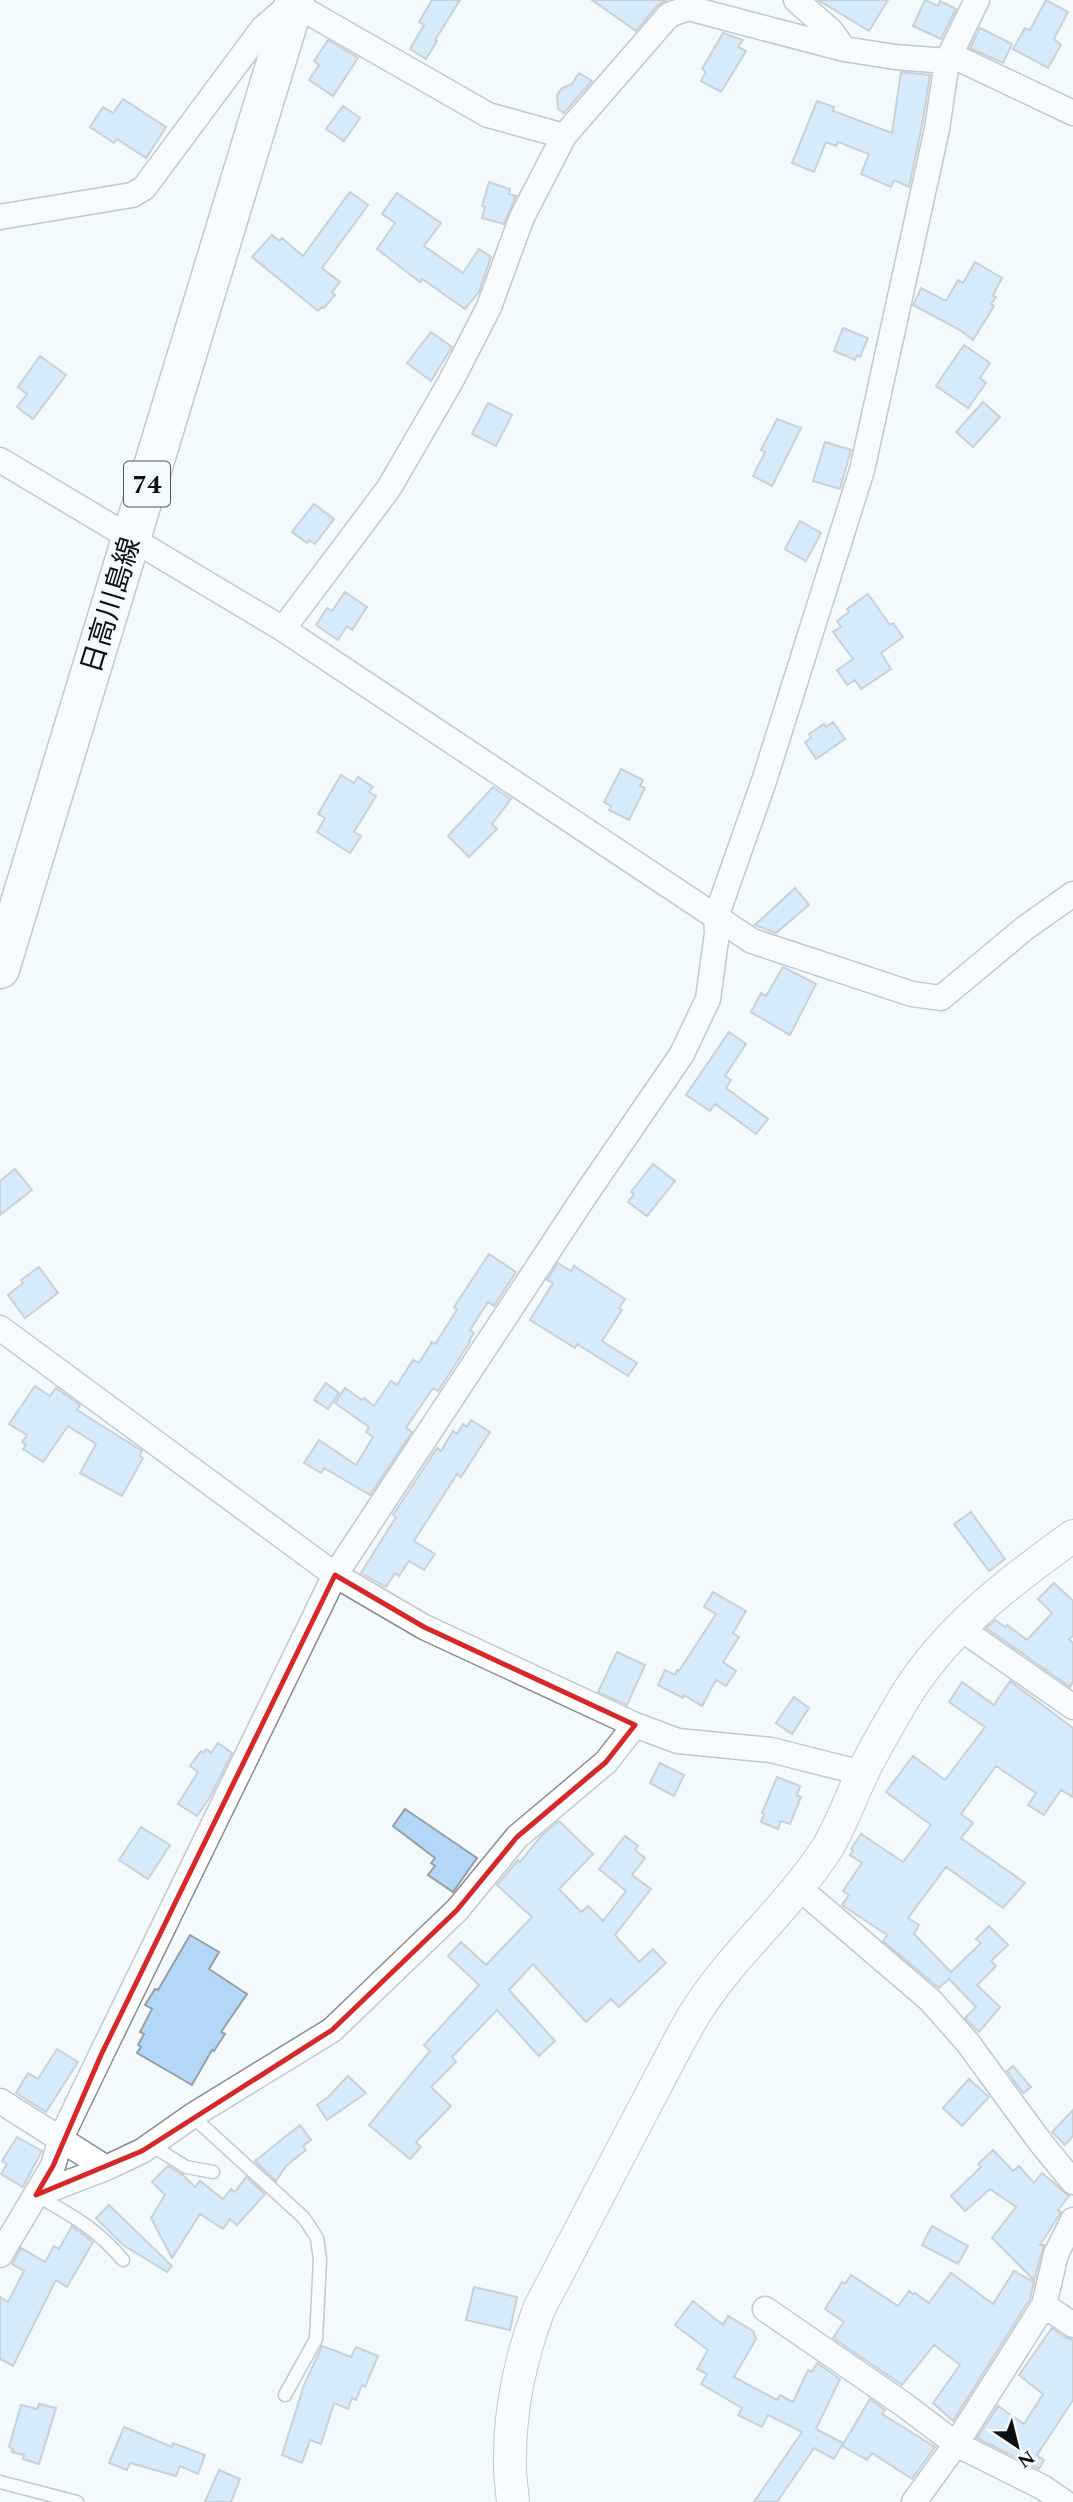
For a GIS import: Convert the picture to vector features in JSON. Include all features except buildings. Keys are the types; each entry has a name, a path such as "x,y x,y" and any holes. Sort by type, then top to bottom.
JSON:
{"main road":[{"name":"日高川島線","path":"0,969 295,0"}],"street":[{"path":"0,217 132,195 144,188 263,28 295,0 308,12 488,115 564,136"},
{"path":"796,0 831,31 844,49"},
{"path":"0,2255 53,2166 61,2138 335,1575 682,1054 708,999 717,933 716,917 764,781 862,470 937,129 949,58 977,0"},
{"path":"283,629 389,488 452,381 489,307 522,217 564,136 668,15 688,9 844,49 895,57 949,58 1073,113"},
{"path":"0,460 283,629 752,941 912,994 941,998 1025,928 1073,894"},
{"path":"0,1328 335,1575 424,1627 635,1725 678,1741 771,1750 863,1773"},
{"path":"513,2502 510,2459 518,2381 525,2346 539,2309 695,2014 827,1849 863,1773 905,1697 960,1628 1020,1574 1073,1536"},
{"path":"960,1628 1073,1707"},
{"path":"36,2194 106,2168 151,2145 191,2116 332,2030 457,1910 517,1837 606,1762 635,1725"},
{"path":"798,1888 930,2000 968,2043 1073,2182"},
{"path":"0,2101 106,2168"},
{"path":"914,2502 956,2444 1044,2305 1056,2254 1073,2220"},
{"path":"1044,2305 1073,2325"},
{"path":"765,2309 956,2444 1042,2487 1064,2502"}],"lane":[{"path":"191,2116 304,2218 317,2238 320,2260 316,2339 285,2395"},
{"path":"151,2145 187,2167 213,2172"},
{"path":"36,2194 92,2227 123,2260"},
{"path":"0,2482 77,2502"}],"highlighted area":[{"path":"335,1575 424,1627 635,1725 606,1762 517,1837 457,1910 332,2030 142,2151 36,2195 53,2166 101,2055"}]}
